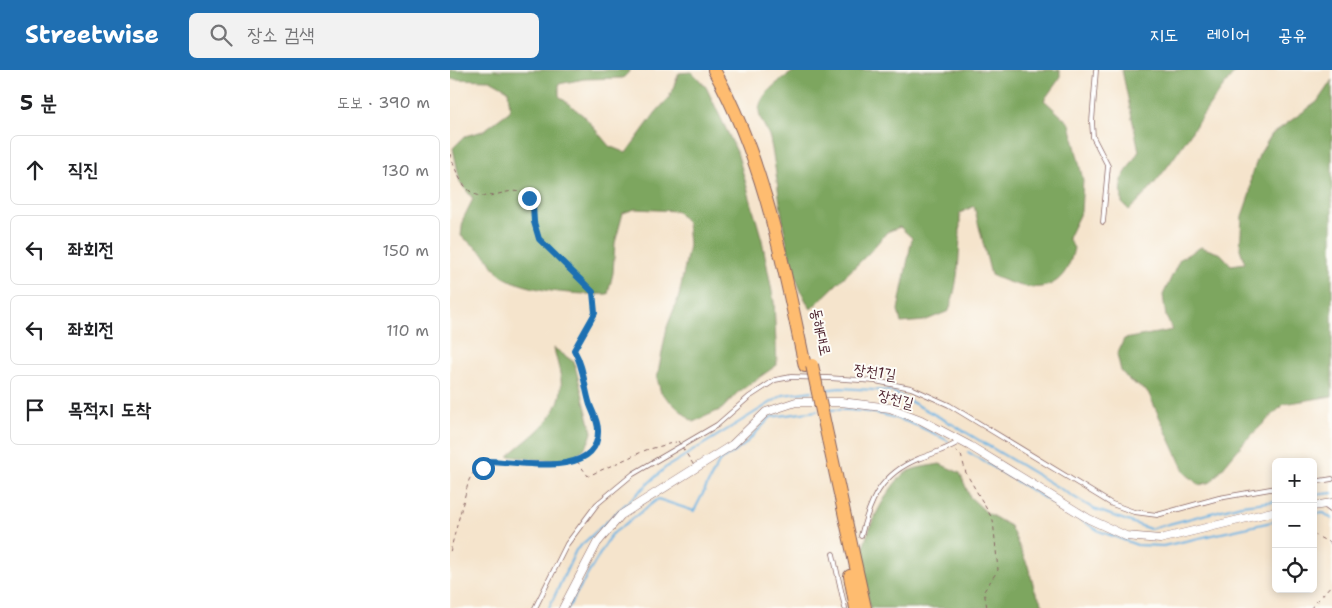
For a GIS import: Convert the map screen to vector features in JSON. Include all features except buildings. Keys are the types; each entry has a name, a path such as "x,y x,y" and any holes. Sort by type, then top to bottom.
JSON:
{"main road":[{"name":"동해대로","path":"714,70 750,145 765,191 808,366"},
{"name":"동해대로","path":"724,70 750,125 764,168 784,243 808,366"},
{"path":"808,366 866,608"},
{"path":"824,439 856,608"}],"street":[{"name":"장천길","path":"563,608 597,543 621,514 695,466 732,445 766,412 796,402 842,402 890,408 921,420 960,441 1089,519 1126,536 1160,539 1272,512"}],"lane":[{"path":"1096,70 1092,122 1093,137 1108,166 1103,222"},
{"name":"장천1길","path":"536,608 567,544 597,504 633,474 717,425 749,397 775,380 791,377 875,381 911,388 949,405 1112,504 1134,512 1157,515 1219,498 1272,489"},
{"path":"861,536 869,506 887,477 916,460 951,447 960,441"},
{"path":"1317,481 1332,479"},
{"path":"1328,504 1332,511"},
{"path":"833,554 845,608"}],"path":[{"path":"450,154 457,177 468,189 477,195 485,197 517,192 529,198 533,205 534,222 539,239 593,292 595,313 574,350 582,366 585,388 598,429 598,437 591,450 576,461 542,465 487,461 487,465 473,474 469,480 450,552"},
{"path":"576,461 588,476 646,450 678,441 695,466"},
{"path":"951,447 961,455 966,473 993,520 998,570 984,591 987,608"},
{"path":"1317,536 1332,544"},
{"path":"1311,608 1332,584"}],"green space":[{"path":"450,70 631,70 623,78 584,79 559,84 559,96 585,117 609,146 626,153 656,112 669,98 679,73 692,72 706,87 737,152 762,240 774,302 777,365 737,393 722,409 693,422 661,393 657,378 667,327 679,296 689,245 687,222 677,211 635,209 623,213 615,243 613,273 608,294 569,293 539,289 525,286 502,276 485,255 461,236 463,219 473,199 460,182 453,148 465,136 483,131 510,111 508,90 490,80 450,79"},
{"path":"796,70 1060,70 1060,78 1044,100 1070,124 1083,180 1081,211 1068,238 1074,248 1069,264 1062,275 1054,283 1043,287 1032,287 1005,281 991,275 974,206 960,213 957,274 949,311 924,321 901,323 898,310 912,238 900,227 887,232 867,255 811,309 801,292 788,250 770,139 760,118 759,111 760,104 767,92"},
{"path":"1122,70 1237,70 1159,178 1129,210 1122,203 1121,180 1139,151"},
{"path":"1332,80 1332,396 1284,404 1245,441 1211,482 1199,485 1185,473 1148,392 1130,381 1121,371 1117,354 1124,339 1173,330 1166,317 1163,295 1180,259 1201,247 1221,254 1231,265 1245,263 1240,249 1242,216 1250,193 1251,177 1259,155 1272,134 1317,102"},
{"path":"554,348 574,362 592,432 587,444 580,453 570,458 558,460 508,456 541,428 559,401 561,380"},
{"path":"940,464 960,473 970,497 986,512 1010,526 1028,566 1035,591 1045,608 870,608 864,580 862,558 873,520 886,496 900,477 914,469"}],"waterway":[{"path":"822,390 840,388 891,391 952,424 1094,509 1150,529 1241,505 1272,501"},
{"path":"549,608 576,550 665,468 783,395 812,391"},
{"path":"827,410 859,411 890,416 948,441"},
{"path":"568,608 611,535 658,499 694,511 719,462 743,446 771,417 817,411"},
{"path":"968,452 1099,531 1137,545 1163,546 1272,522"},
{"path":"1317,495 1332,493"},
{"path":"1317,514 1324,513 1332,519"}],"route":[{"path":"483,468 487,465 487,461 502,460 542,465 576,461 584,457 591,450 598,437 596,421 585,388 582,366 574,350 596,310 593,292 536,235 532,212 533,205 529,198"}]}
